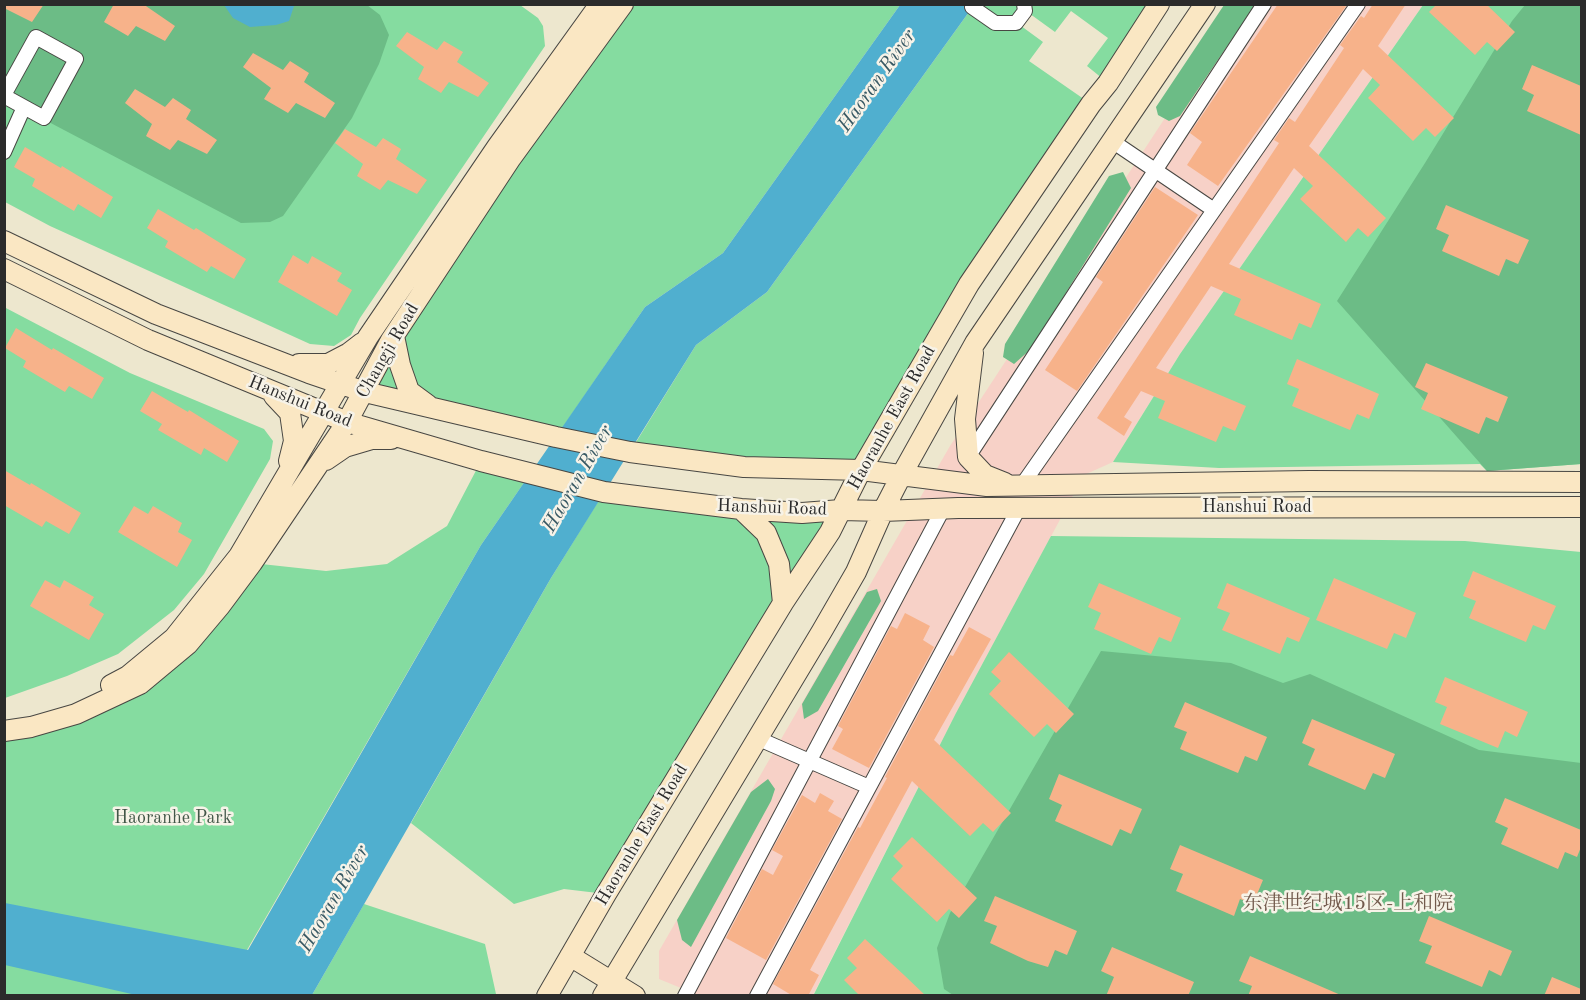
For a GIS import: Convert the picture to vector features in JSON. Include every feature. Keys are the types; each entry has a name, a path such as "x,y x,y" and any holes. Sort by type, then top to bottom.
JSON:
{"main road":[{"name":"Changji Road","path":"4,718 32,714 80,701 128,676 174,638 239,556 368,337 497,147 600,4"},
{"name":"Haoranhe East Road","path":"547,996 612,884 783,603 830,532 861,470 969,284 1091,104 1108,83 1159,4"},
{"name":"Haoranhe East Road","path":"608,988 759,739 856,572 902,474 975,343 1205,4"},
{"name":"Changji Road","path":"4,731 31,727 76,714 140,684 188,644 252,563 317,467 365,392 394,336 511,158 618,6"},
{"name":"Hanshui Road","path":"4,241 156,314 365,392 630,452 728,465 861,470 987,486 1309,481 1581,482"},
{"name":"Hanshui Road","path":"4,269 148,340 346,422 481,461 604,492 731,508 802,513 841,510 1018,508 1581,507"},
{"path":"394,336 400,366 409,391 430,407"},
{"path":"285,364 328,364 349,353 368,337"},
{"path":"975,343 965,419 968,457 985,475 1016,485"},
{"path":"270,392 290,413 294,441 287,474"},
{"path":"317,467 345,447 372,439 403,439"},
{"path":"731,508 766,533 779,564 783,603"},
{"path":"570,956 608,988 635,996"}],"street":[{"path":"974,4 972,7 995,23 1016,23 1025,10 1024,4"},
{"path":"968,457 1264,4"},
{"path":"1016,485 1214,210 1358,4"},
{"path":"36,37 76,59 44,118 24,107 4,96 36,37"},
{"path":"4,152 24,107"},
{"path":"1112,141 1214,210"},
{"path":"757,996 1018,508"},
{"path":"685,996 943,509"},
{"path":"759,739 869,787"}],"shaded area":[{"path":"1239,5 1423,5 1180,354 1113,462 1084,475 956,713 813,995 698,995 659,979 659,951 950,446"}],"green space":[{"path":"4,5 520,5 538,18 543,26 545,46 360,318 351,335 334,346 310,344 50,226 5,202"},
{"path":"4,5 367,5 380,15 389,35 379,64 352,118 283,216 270,222 241,223 5,99"},
{"path":"623,5 900,5 723,253 645,307 556,437 365,392"},
{"path":"974,5 1159,5 1108,83 1087,66 1108,38 1071,11 1055,32 1026,11 1017,23 1043,42 1029,61 1091,104 861,470 630,452 696,345 767,292"},
{"path":"1224,5 1255,5 1180,116 1169,121 1158,115 1156,107"},
{"path":"1423,5 1581,5 1581,464 1487,471 1480,464 1219,468 1113,462 1180,354"},
{"path":"1525,5 1581,5 1581,464 1487,471 1337,301 1512,21"},
{"path":"1123,172 1131,188 1031,349 1014,364 1003,357 1005,344 1109,176"},
{"path":"4,307 130,373 264,429 273,441 270,459 204,574 174,610 118,654 67,676 5,698"},
{"name":"Haoranhe Park","path":"481,461 530,474 481,545 221,995 5,996 5,731 76,714 252,563 326,571 387,564 447,526"},
{"path":"604,492 841,510 606,894 564,889 514,904 411,823 551,578"},
{"path":"1051,536 1465,541 1581,552 1581,995 813,996 956,713"},
{"path":"877,589 881,601 818,711 804,719 802,704 867,592"},
{"path":"1101,651 1231,663 1283,683 1310,674 1479,750 1581,763 1581,995 953,995 944,989 937,948 950,913"},
{"path":"768,779 775,789 771,801 691,947 682,940 677,920 751,792"},
{"path":"364,904 485,944 496,994 499,995 312,995"}],"water":[{"path":"292,4 294,6 289,21 276,25 250,27 233,18 224,5"},
{"name":"Haoran River","path":"900,5 974,5 767,292 696,345 551,578 312,995 136,995 5,965 5,903 248,950 481,545 645,307 723,253"}],"building":[{"path":"4,4 44,4 32,22 4,8"},
{"path":"114,4 143,4 175,26 165,41 136,26 128,36 104,22"},
{"path":"1278,4 1346,6 1218,186 1187,165 1202,142 1190,133"},
{"path":"1373,4 1406,4 1378,46 1454,118 1435,137 1426,128 1413,141 1368,98 1380,85 1363,69 1309,146 1386,218 1368,237 1358,228 1346,242 1300,199 1313,186 1294,168 1229,264 1321,304 1311,328 1299,323 1292,340 1234,315 1241,299 1211,286 1156,368 1246,406 1235,431 1223,426 1216,442 1158,418 1165,401 1141,391 1124,417 1132,422 1124,436 1097,418 1279,143 1274,140 1289,118 1295,122 1344,48 1340,45 1361,16 1364,18"},
{"path":"1437,4 1486,4 1515,32 1497,51 1487,42 1475,55 1429,12"},
{"path":"407,32 437,50 444,41 463,52 457,62 489,83 478,97 449,82 441,93 418,79 424,67 396,46"},
{"path":"253,53 283,70 290,61 309,73 304,82 335,103 325,118 296,103 288,113 264,99 271,88 243,67"},
{"path":"1532,65 1581,86 1581,135 1527,111 1534,95 1522,89"},
{"path":"135,89 165,107 173,98 191,110 186,119 217,140 207,154 178,140 170,150 146,136 152,124 125,103"},
{"path":"345,129 376,147 383,138 401,149 396,159 427,180 417,194 388,180 380,190 357,176 363,164 335,143"},
{"path":"25,147 113,197 101,218 78,204 74,211 32,186 35,179 14,167"},
{"path":"1155,187 1198,215 1077,391 1045,370 1103,282 1096,277"},
{"path":"1446,205 1529,240 1518,264 1506,259 1499,276 1442,251 1449,235 1436,229"},
{"path":"158,209 194,230 196,228 246,259 234,279 211,266 207,272 165,247 168,241 147,228"},
{"path":"293,255 308,264 312,256 342,273 337,281 352,290 337,316 278,282"},
{"path":"16,328 104,378 92,399 69,386 65,392 23,367 26,361 5,348"},
{"path":"1297,359 1379,394 1369,419 1357,414 1350,430 1292,406 1299,389 1287,384"},
{"path":"1426,363 1508,397 1498,422 1486,417 1479,434 1421,409 1428,393 1415,387"},
{"path":"152,391 188,412 189,410 239,441 227,462 204,448 201,455 158,430 162,424 140,411"},
{"path":"4,470 30,485 31,483 81,513 69,534 46,521 42,527 4,505"},
{"path":"134,506 148,514 153,506 182,523 178,532 192,540 177,567 118,532"},
{"path":"1473,571 1556,606 1545,630 1533,625 1526,642 1469,618 1476,601 1463,596"},
{"path":"1334,578 1416,613 1406,638 1394,633 1387,649 1316,620"},
{"path":"45,580 60,588 64,580 94,597 89,605 104,614 89,640 30,606"},
{"path":"1099,583 1181,618 1171,642 1159,637 1151,654 1094,629 1101,613 1088,607"},
{"path":"1227,583 1310,618 1299,642 1287,637 1280,654 1222,630 1230,613 1217,608"},
{"path":"905,613 930,626 923,640 934,647 869,768 832,749 843,729 838,726 891,626 897,629"},
{"path":"969,627 991,639 934,740 1011,813 993,832 983,823 970,836 912,781 810,970 819,975 808,996 793,996 773,984 887,778 885,777 950,655 953,656"},
{"path":"1009,652 1074,714 1056,733 1047,724 1034,737 989,694 1001,681 991,672"},
{"path":"1445,677 1528,712 1517,737 1505,731 1498,748 1440,724 1447,707 1435,702"},
{"path":"1185,702 1267,737 1257,761 1245,756 1238,773 1180,749 1187,732 1174,727"},
{"path":"1312,719 1395,754 1385,778 1373,773 1365,790 1308,765 1315,749 1302,743"},
{"path":"1059,774 1142,809 1131,834 1120,829 1112,846 1055,821 1062,805 1049,799"},
{"path":"820,793 834,801 828,811 842,819 766,960 726,938 762,869 773,875 783,856 772,850 802,795 815,803"},
{"path":"1505,798 1581,830 1581,847 1577,857 1565,852 1558,869 1501,844 1508,828 1495,822"},
{"path":"912,837 977,898 959,918 949,909 937,922 891,879 903,866 893,856"},
{"path":"1180,845 1263,880 1253,904 1240,899 1234,916 1176,891 1183,874 1170,869"},
{"path":"995,896 1077,931 1067,955 1055,950 1048,967 1028,961 990,943 997,926 984,921"},
{"path":"1429,916 1512,951 1501,976 1489,970 1482,987 1425,963 1432,946 1419,941"},
{"path":"865,939 926,996 860,996 844,980 857,968 847,958"},
{"path":"1112,947 1194,982 1188,996 1106,996 1114,977 1101,971"},
{"path":"1250,956 1343,996 1248,996 1252,986 1239,981"},
{"path":"1552,977 1581,989 1581,996 1544,996"}],"district":[{"name":"东津世纪城15区-上和院","path":"1348,904"}]}
